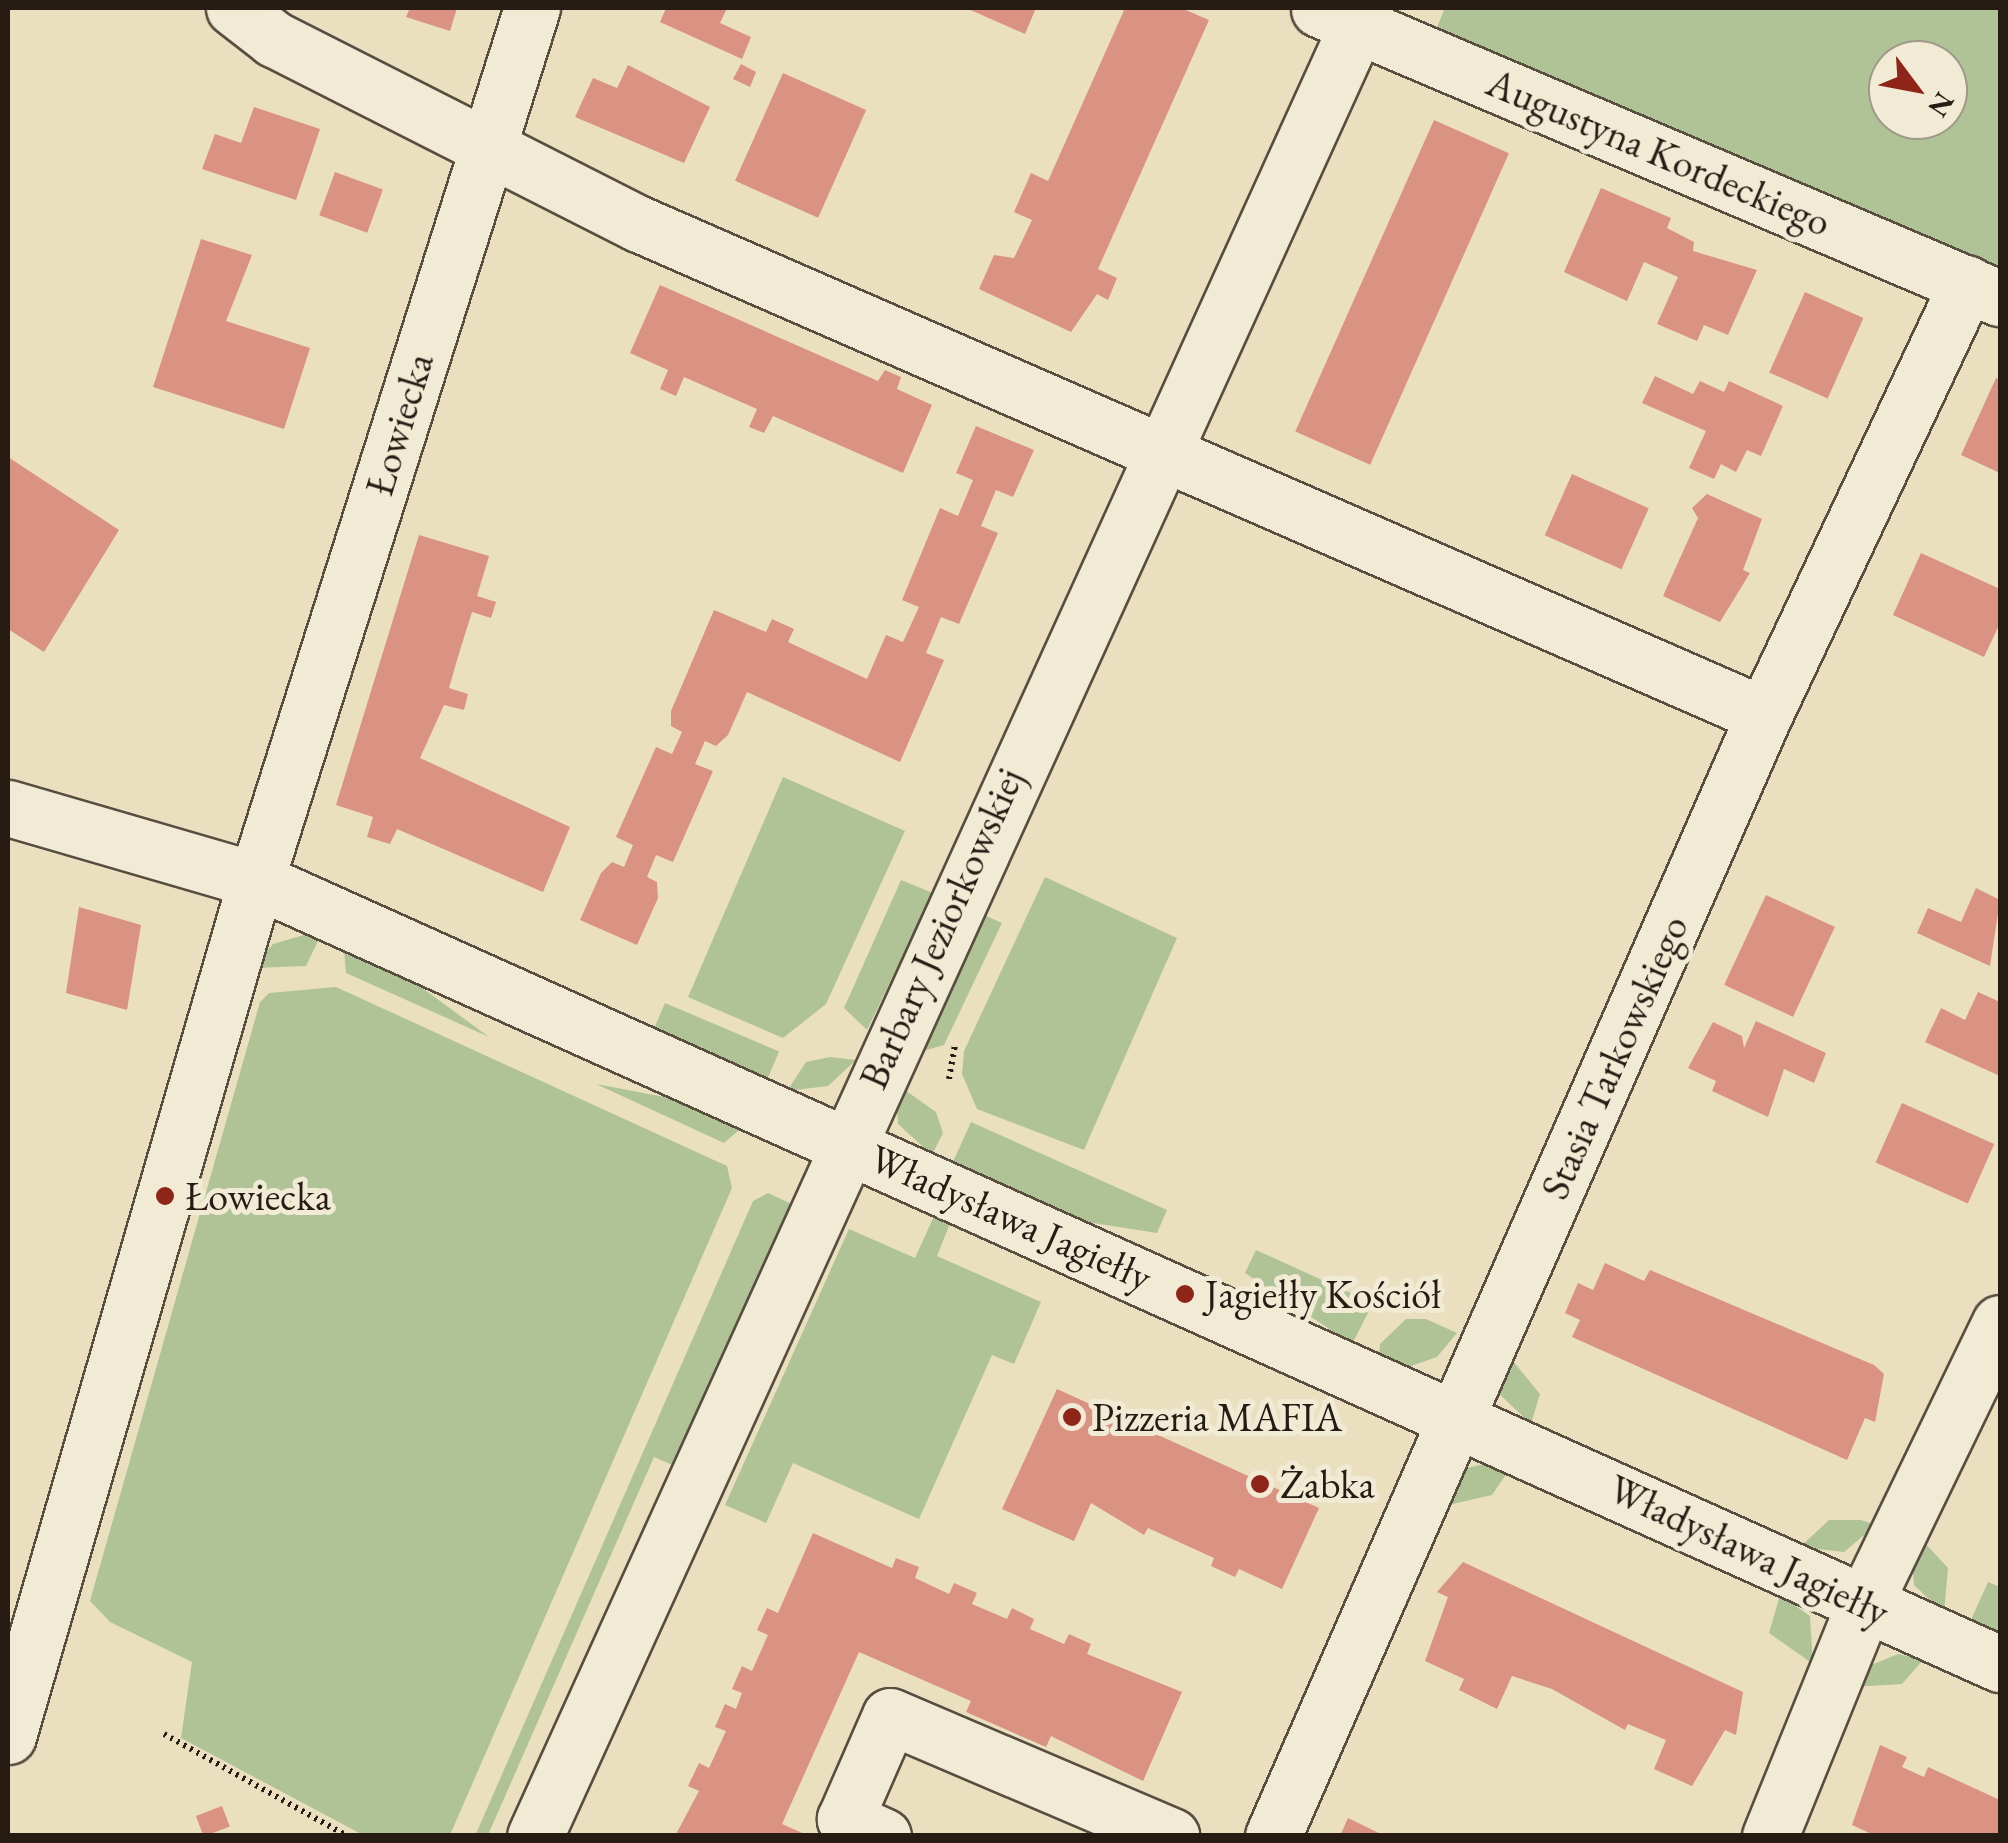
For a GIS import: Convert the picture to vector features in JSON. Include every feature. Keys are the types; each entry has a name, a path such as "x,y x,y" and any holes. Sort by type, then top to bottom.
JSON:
{"street":[{"path":"234,8 274,39 486,147 1156,453 1764,715"},
{"name":"Łowiecka","path":"8,1736 256,880 532,8"},
{"name":"Augustyna Kordeckiego","path":"1346,11 1984,290"},
{"name":"Barbary Jeziorkowskiej","path":"535,1836 842,1144 1156,453 1346,11"},
{"name":"Stasia Tarkowskiego","path":"1273,1836 1764,715 1984,290"},
{"name":"Władysława Jagiełły","path":"8,808 256,880 1457,1416 2000,1664"},
{"path":"1770,1836 1864,1604 2000,1323"},
{"path":"883,1836 845,1819 890,1716 1171,1836"}],"path":[{"path":"950,1079 960,1034"},
{"path":"164,1734 347,1836"}],"green space":[{"path":"1445,8 2000,8 2000,278 1437,27"},
{"path":"783,777 905,831 826,1004 783,1038 688,997"},
{"path":"1045,877 1177,938 1084,1150 977,1109 962,1074 964,1051"},
{"path":"901,880 933,893 867,1030 844,1008"},
{"path":"977,912 1002,923 944,1045 916,1053"},
{"path":"304,935 319,939 306,966 252,968 273,944"},
{"path":"344,950 410,979 489,1037 346,973"},
{"path":"336,987 727,1166 732,1188 450,1835 363,1835 181,1738 192,1662 110,1622 90,1601 260,1002 269,993"},
{"path":"665,1003 779,1051 767,1080 653,1032"},
{"path":"830,1057 856,1060 828,1086 787,1091 806,1062"},
{"path":"895,1083 936,1112 943,1133 932,1155 898,1124"},
{"path":"596,1084 686,1101 739,1130 724,1143"},
{"path":"971,1122 1167,1210 1157,1233 1074,1220 952,1164"},
{"path":"768,1193 794,1205 679,1468 654,1457 488,1835 475,1836 753,1201"},
{"path":"935,1214 951,1221 937,1256 1041,1302 1014,1364 992,1355 919,1519 793,1463 766,1523 725,1505 849,1229 915,1258"},
{"path":"1256,1250 1373,1303 1352,1344 1245,1273"},
{"path":"1406,1319 1426,1319 1457,1333 1437,1357 1408,1367 1379,1358 1380,1344"},
{"path":"1508,1355 1540,1394 1531,1424 1496,1391"},
{"path":"1490,1463 1507,1473 1492,1495 1444,1506 1461,1469"},
{"path":"1829,1520 1861,1520 1876,1525 1844,1552 1800,1547"},
{"path":"1924,1542 1948,1568 1944,1613 1914,1585 1912,1556"},
{"path":"1988,1582 2000,1587 2000,1636 1970,1622"},
{"path":"1780,1595 1810,1616 1813,1664 1769,1633"},
{"path":"1898,1654 1923,1660 1902,1684 1853,1687 1864,1668"}],"building":[{"path":"410,8 457,8 450,31 406,17"},
{"path":"666,8 727,8 720,23 751,37 742,59 660,22"},
{"path":"966,8 1036,8 1025,34"},
{"path":"1125,8 1181,8 1209,20 1098,269 1117,278 1108,300 1097,294 1071,332 979,289 994,255 1014,258 1032,220 1014,212 1031,173 1048,181"},
{"path":"741,64 756,72 750,87 733,79"},
{"path":"628,65 710,107 684,163 575,117 593,78 617,88"},
{"path":"783,73 866,110 818,218 735,181"},
{"path":"254,107 320,129 296,200 202,169 215,134 241,143"},
{"path":"1434,120 1509,153 1370,465 1295,432"},
{"path":"335,172 383,189 367,233 319,215"},
{"path":"1601,188 1671,218 1667,228 1694,242 1693,251 1757,270 1728,335 1704,325 1697,341 1657,324 1678,277 1644,262 1627,301 1564,272"},
{"path":"201,239 252,255 226,321 310,348 284,429 153,387"},
{"path":"660,285 878,381 885,370 901,377 897,389 932,405 903,473 773,416 764,433 749,427 757,409 684,377 676,396 660,389 668,370 630,353"},
{"path":"1805,292 1863,318 1828,398 1769,372"},
{"path":"1655,376 1693,394 1700,381 1724,392 1729,381 1783,406 1761,456 1747,450 1736,472 1721,464 1714,479 1689,468 1706,431 1642,403"},
{"path":"1996,378 2000,380 2000,473 1961,455"},
{"path":"976,426 1034,450 1013,497 996,490 981,526 998,533 959,624 941,617 926,653 944,660 900,762 747,692 728,735 716,746 705,741 695,764 713,771 673,862 656,855 647,877 657,882 658,898 637,945 580,920 601,873 612,862 624,867 633,845 616,837 656,747 672,754 682,732 671,726 671,711 714,610 766,632 772,619 794,629 788,642 867,679 886,635 903,642 919,607 902,600 940,508 958,516 973,480 956,473"},
{"path":"8,457 119,530 44,652 8,629"},
{"path":"1572,474 1649,508 1621,569 1545,535"},
{"path":"1707,494 1762,519 1743,570 1750,573 1720,622 1663,596 1698,518 1692,508"},
{"path":"419,535 489,556 477,596 496,602 491,618 472,612 460,650 449,688 468,694 464,710 444,705 420,758 570,827 543,892 397,829 390,844 367,837 373,817 336,805"},
{"path":"1921,553 2000,589 2000,623 1984,657 1893,615"},
{"path":"1976,888 2000,900 1990,966 1917,933 1928,908 1961,922"},
{"path":"1766,895 1835,927 1793,1017 1724,985"},
{"path":"79,907 141,925 127,1010 66,993"},
{"path":"1978,992 2000,1002 2000,1076 1925,1042 1941,1008 1965,1020"},
{"path":"1756,1021 1826,1053 1814,1083 1784,1069 1768,1117 1712,1091 1716,1081 1688,1068 1713,1022 1742,1036 1744,1048"},
{"path":"1902,1103 1994,1144 1968,1203 1876,1162"},
{"path":"1605,1263 1644,1281 1650,1270 1874,1365 1884,1374 1875,1422 1865,1418 1847,1460 1572,1337 1580,1320 1565,1313 1578,1283 1593,1290"},
{"path":"1057,1389 1319,1508 1282,1589 1239,1569 1235,1577 1211,1566 1214,1558 1148,1528 1144,1535 1091,1503 1074,1541 1002,1509"},
{"path":"813,1533 892,1568 896,1558 919,1567 915,1578 949,1594 954,1583 977,1593 972,1604 1007,1619 1012,1608 1034,1619 1030,1629 1064,1644 1069,1634 1091,1644 1087,1654 1182,1692 1143,1781 1051,1736 1046,1747 966,1712 971,1701 859,1652 782,1824 809,1836 675,1836 699,1791 688,1786 699,1763 709,1768 726,1731 715,1727 725,1704 736,1709 742,1693 732,1689 742,1666 752,1671 768,1635 757,1630 767,1608 778,1613"},
{"path":"1463,1562 1743,1692 1736,1735 1725,1730 1692,1786 1654,1769 1666,1740 1628,1724 1625,1730 1552,1689 1512,1676 1497,1709 1459,1690 1464,1679 1425,1661 1448,1597 1437,1592"},
{"path":"1880,1745 1907,1757 1902,1767 1924,1777 1928,1767 2000,1800 2000,1836 1876,1836 1852,1825"},
{"path":"222,1806 230,1827 204,1836 196,1816"},
{"path":"1348,1818 1385,1836 1340,1836"}],"place":[{"name":"Łowiecka","path":"165,1196"},
{"name":"Jagiełły Kościół","path":"1185,1294"},
{"name":"Pizzeria MAFIA","path":"1072,1417"},
{"name":"Żabka","path":"1260,1484"}]}
